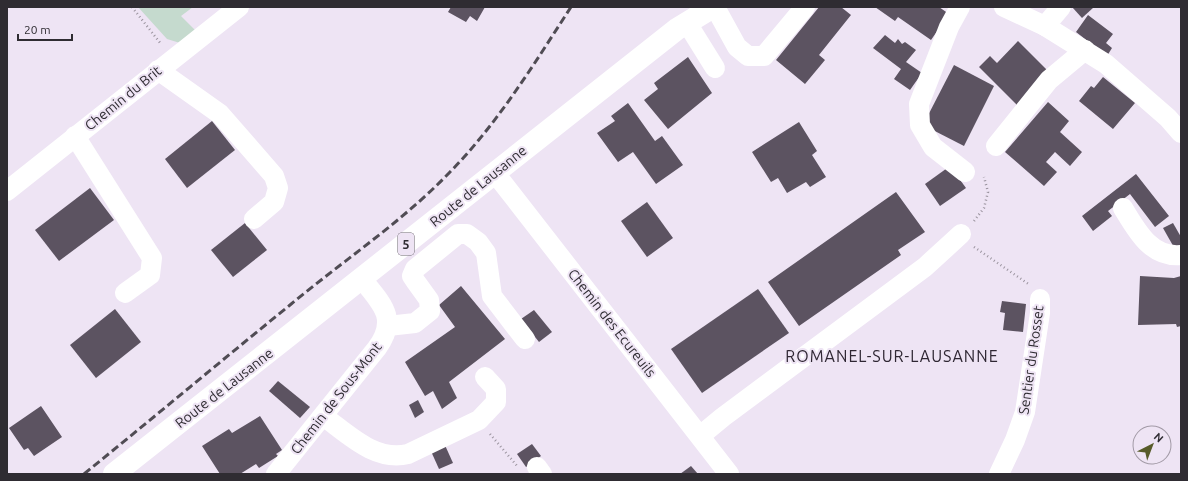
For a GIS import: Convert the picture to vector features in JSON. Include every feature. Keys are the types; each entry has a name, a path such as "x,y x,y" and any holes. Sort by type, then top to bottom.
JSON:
{"main road":[{"name":"Route de Lausanne","path":"114,474 687,23 714,7"}],"street":[{"name":"Chemin du Brit","path":"7,191 239,7"},
{"path":"714,7 737,48 748,56 764,56 804,7"},
{"path":"960,7 949,27 920,104 920,125 933,147 974,171"},
{"path":"1004,7 1045,26 1106,64 1168,118 1181,132"},
{"path":"1045,26 1062,7"},
{"path":"687,23 715,68"},
{"path":"996,146 1049,80 1085,50"},
{"path":"165,65 220,114 274,176 278,188 274,202 254,219"},
{"path":"75,136 152,258 150,275 125,293"},
{"name":"Chemin des Ecureuils","path":"495,173 729,474"},
{"path":"1123,208 1137,231 1149,245 1170,256 1181,255"},
{"path":"388,326 415,323 430,311 429,300 412,276 415,269 458,234 467,234 478,242 486,253 492,296 525,339"},
{"path":"700,436 723,417 925,267 961,234"},
{"name":"Chemin de Sous-Mont","path":"276,474 382,341 388,326 386,314 383,307 362,279"},
{"name":"Sentier du Rosset","path":"999,474 1015,440 1025,412 1040,313 1040,299"},
{"path":"323,416 364,446 384,454 399,456 408,454 479,420 496,402 496,388 485,377"}],"path":[{"path":"132,7 165,65"},
{"path":"961,234 977,219 984,208 988,192 974,171"},
{"name":"Sentier du Rosset","path":"961,234 967,242 1034,288 1040,299"},
{"path":"479,420 524,473 539,471"}],"green space":[{"path":"138,7 193,7 181,16 195,30 180,43 167,39"}],"building":[{"path":"451,7 485,7 477,21 470,16 466,22 448,12"},
{"path":"819,7 841,7 851,15 819,55 825,60 805,84 776,60"},
{"path":"875,7 939,7 949,14 931,40 898,17 895,21"},
{"path":"1072,7 1094,7 1082,18"},
{"path":"1088,15 1113,34 1106,43 1112,48 1107,56 1076,32"},
{"path":"885,35 895,43 898,39 902,44 905,42 916,50 906,62 922,73 910,90 894,79 901,69 873,48"},
{"path":"1018,41 1049,72 1017,105 979,67 990,56 997,63"},
{"path":"688,57 712,93 668,129 644,100 658,89 654,83"},
{"path":"954,65 994,86 964,146 923,125"},
{"path":"1103,77 1135,103 1113,129 1079,101 1091,86 1094,88"},
{"path":"1048,102 1069,121 1060,132 1082,152 1070,166 1055,152 1046,162 1057,172 1044,186 1005,152"},
{"path":"628,103 655,141 662,136 683,165 656,184 633,152 618,162 597,133 615,121 611,116"},
{"path":"212,121 235,150 187,188 165,159"},
{"path":"799,122 817,151 812,155 826,177 810,187 806,182 787,193 778,178 771,182 752,152"},
{"path":"950,166 966,188 940,206 925,184"},
{"path":"1136,174 1169,216 1155,227 1130,194 1108,211 1112,216 1093,231 1082,216"},
{"path":"90,188 114,220 59,261 35,230"},
{"path":"896,192 925,232 898,250 901,255 799,326 768,282"},
{"path":"647,202 673,238 647,257 621,221"},
{"path":"245,223 267,250 233,277 211,250"},
{"path":"1173,223 1181,237 1181,249 1176,251 1163,228"},
{"path":"1140,276 1174,278 1181,276 1181,326 1177,327 1176,324 1138,325"},
{"path":"461,286 505,339 449,382 457,398 442,409 433,391 425,396 405,362 455,327 439,305"},
{"path":"758,289 789,333 702,393 671,349"},
{"path":"1002,301 1026,304 1023,332 1003,330 1005,313 1000,312"},
{"path":"115,309 141,342 96,378 70,345"},
{"path":"534,310 552,332 539,342 521,319"},
{"path":"278,381 310,407 300,418 269,391"},
{"path":"418,400 424,412 415,418 409,405"},
{"path":"41,406 62,437 34,456 28,448 24,450 9,428"},
{"path":"260,416 282,450 276,454 278,456 259,468 256,464 240,474 220,474 202,446 229,429 232,433"},
{"path":"444,443 453,463 439,469 430,449"},
{"path":"532,444 541,456 526,467 517,454"},
{"path":"691,466 698,474 680,474"}],"railway":[{"path":"84,474 310,288 393,224 432,190 484,134 500,113 571,7"}],"district":[{"name":"ROMANEL-SUR-LAUSANNE","path":"892,356"}]}
